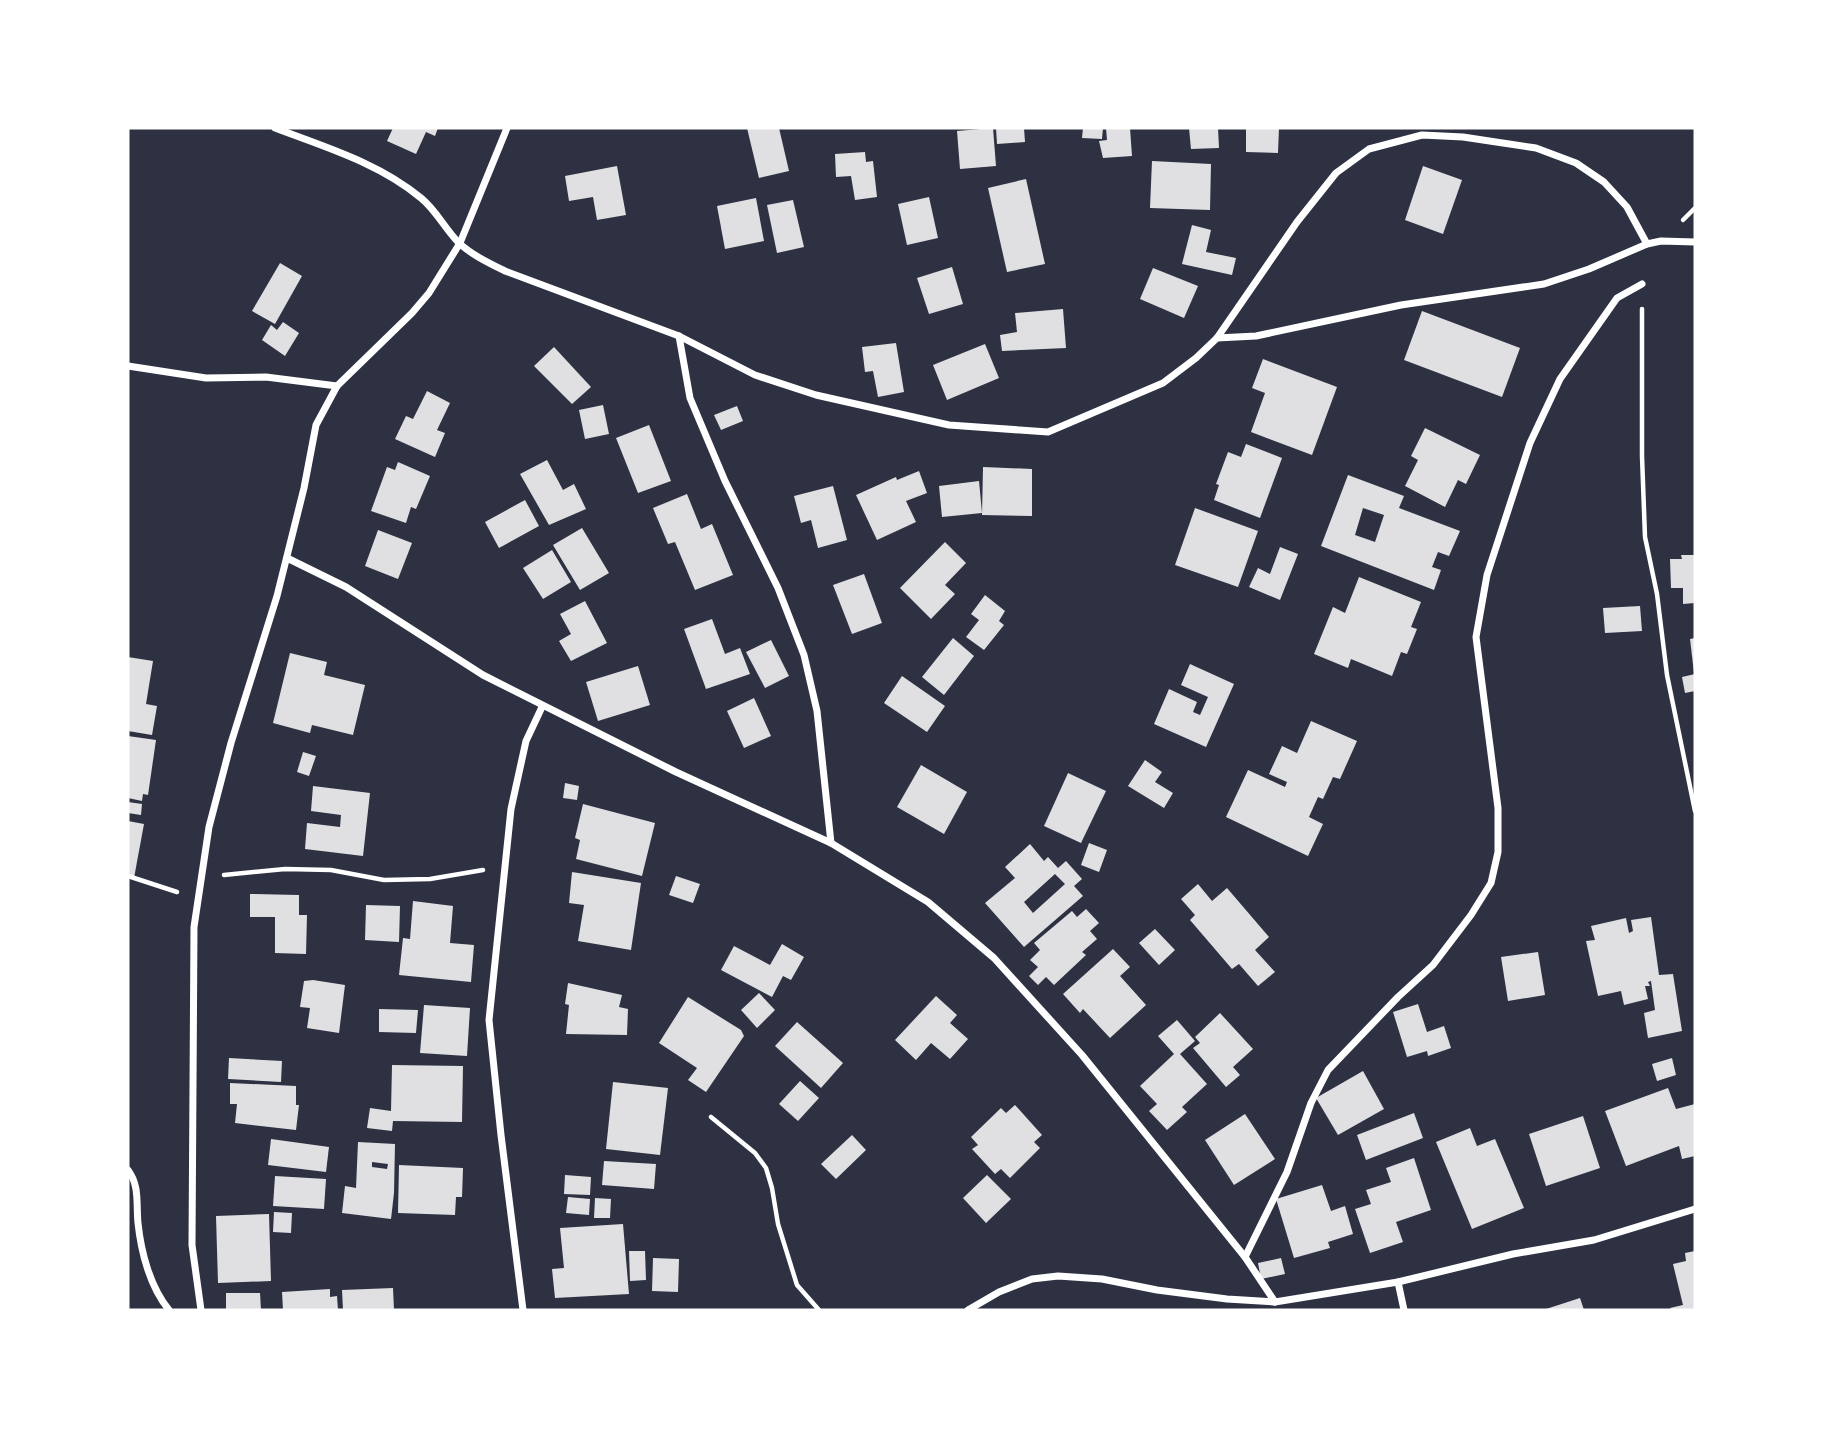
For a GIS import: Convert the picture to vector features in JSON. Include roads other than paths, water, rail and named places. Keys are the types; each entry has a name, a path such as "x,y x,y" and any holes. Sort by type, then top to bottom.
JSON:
{"street":[{"path":"275,128 361,161 389,176 422,199 460,243 480,259 505,271 679,336 755,375 816,395 949,425 1048,432 1163,383 1217,338 1297,222 1336,173 1368,149 1422,135 1463,137 1536,148 1576,163 1604,182 1627,207 1647,244"},
{"path":"201,1310 192,1245 194,927 209,827 230,743 277,596 304,488 316,425 337,386 420,303 460,243 506,128"},
{"path":"1217,338 1256,336 1401,305 1544,284 1589,269 1647,244 1661,241 1695,242"},
{"path":"1245,1257 1287,1172 1311,1103 1328,1070 1398,997 1433,965 1491,883 1498,852 1498,808 1476,637 1487,575 1530,443 1560,379 1617,299 1642,284"},
{"path":"679,336 691,398 725,481 778,587 804,655 817,711 831,843"},
{"path":"128,366 206,378 266,377 337,386"},
{"path":"286,558 346,587 483,675 542,707 831,843 928,902 994,958 1091,1065 1245,1257 1275,1302"},
{"path":"523,1310 512,1210 500,1135 489,1020 511,809 526,741 542,707"},
{"path":"128,1170 136,1181 138,1224 148,1270 169,1310"},
{"path":"968,1310 999,1292 1032,1279 1058,1276 1102,1279 1157,1290 1227,1299 1275,1302 1398,1282 1513,1254 1594,1240 1695,1209"},
{"path":"1398,1282 1404,1310"}]}
